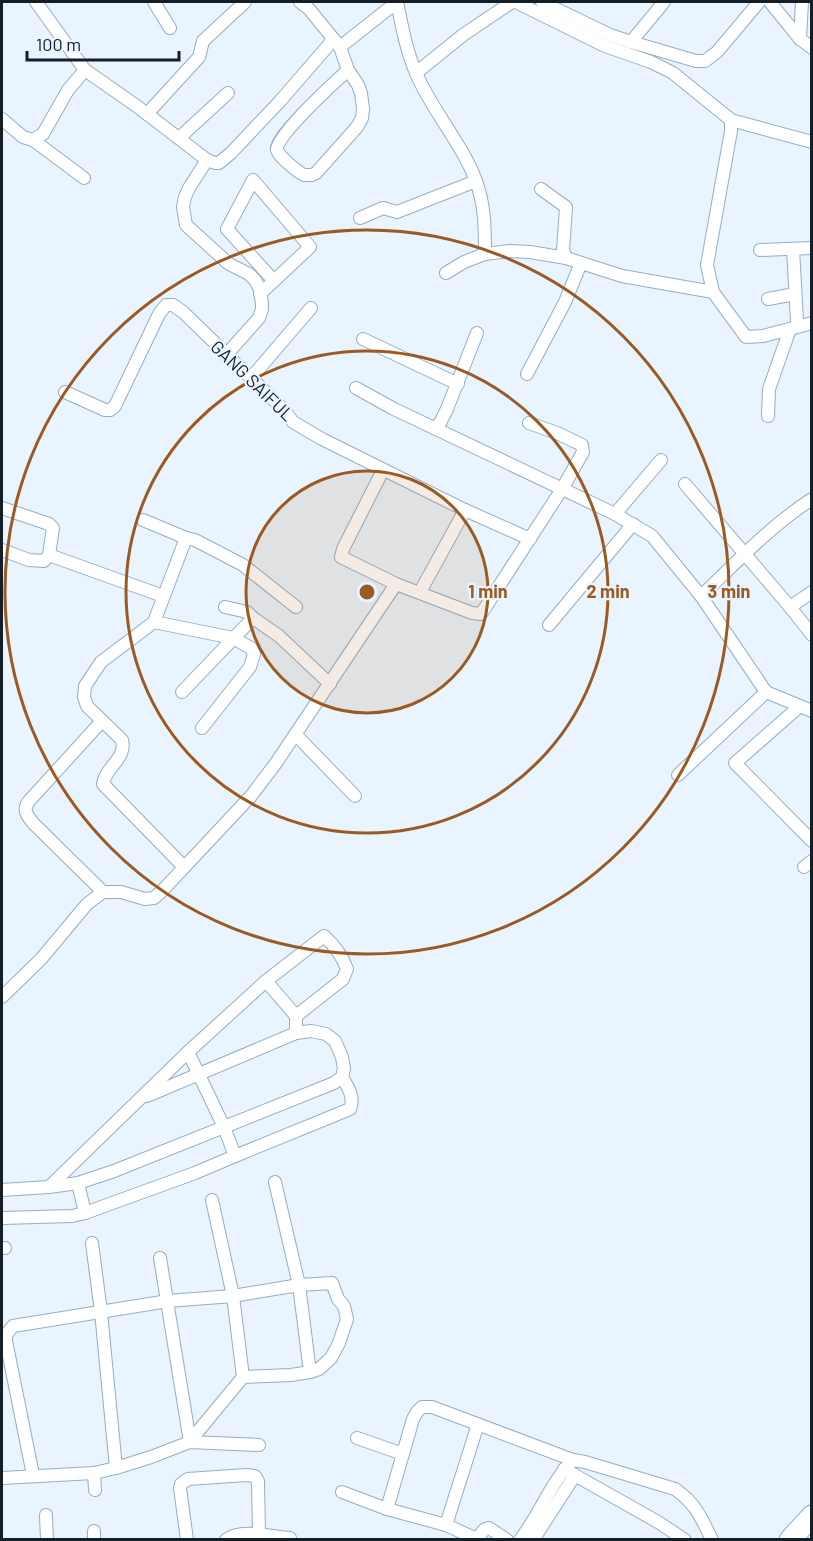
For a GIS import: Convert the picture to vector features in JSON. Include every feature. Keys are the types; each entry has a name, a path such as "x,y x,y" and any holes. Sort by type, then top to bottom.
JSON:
{"highway":[{"path":"790,1539 812,1516"},
{"path":"807,1539 812,1533"}],"street":[{"path":"36,2 85,70 215,163 219,163 231,153 336,44 397,2 405,41 416,73 476,181 484,211 485,254"},
{"path":"154,2 170,28"},
{"path":"147,114 199,57 203,41 245,2"},
{"path":"300,2 309,9 336,44 358,85 363,114 357,127 316,173 308,176 301,174 278,152 277,146 280,138 348,70"},
{"path":"416,73 463,35 514,2 605,46 663,68 730,120 812,142"},
{"path":"542,2 564,6 610,35 696,61 705,61 717,52 759,2"},
{"path":"632,42 664,2"},
{"path":"770,2 800,39 812,48"},
{"path":"800,39 802,2"},
{"path":"33,140 43,134 68,90 85,70"},
{"path":"179,138 228,93"},
{"path":"2,119 23,137 33,140 84,178"},
{"path":"730,120 707,265 713,292 746,337 764,336 794,325 812,323"},
{"path":"207,159 185,197 183,207 186,225 229,264 249,274 255,280 262,309 259,318 226,355"},
{"path":"260,294 310,248 253,180 227,229 274,281"},
{"path":"360,218 383,208 397,212 476,181"},
{"path":"541,189 566,207 563,250 566,258"},
{"path":"760,250 812,248"},
{"path":"768,416 769,389 794,325 793,249"},
{"path":"446,273 485,254 521,251 566,258 622,276 713,292"},
{"path":"527,374 566,302 581,263"},
{"path":"768,299 795,294"},
{"name":"GANG SAIFUL","path":"65,392 105,410 115,406 159,314 166,305 173,305 283,409 293,422 383,470 465,510 530,538"},
{"path":"251,378 311,308"},
{"path":"435,428 447,409 477,333"},
{"path":"363,339 458,384"},
{"path":"356,388 394,409 615,514 652,536 701,596 766,692 806,708 735,764 812,842"},
{"path":"383,470 341,556 396,584 472,614 481,614 583,455 582,445 529,423"},
{"path":"615,514 661,460"},
{"path":"685,484 812,635"},
{"path":"701,596 787,516 812,499"},
{"path":"2,508 49,524 53,528 49,555 44,561 36,561 2,550"},
{"path":"420,592 465,510"},
{"path":"143,520 195,540 243,565 296,607"},
{"path":"549,626 633,524"},
{"path":"184,867 103,784 104,778 122,754 124,746 122,740 87,706 84,697 85,686 101,662 154,622 186,538"},
{"path":"49,555 163,596"},
{"path":"2,997 41,959 87,904 103,892 121,892 145,899 154,898 162,891 251,796 296,735 396,584"},
{"path":"790,607 812,592"},
{"path":"225,607 247,612 279,636 330,684"},
{"path":"182,692 253,618"},
{"path":"154,622 233,638 251,648 254,654 250,667 202,728"},
{"path":"678,775 766,692"},
{"path":"102,721 28,801 25,808 34,824 103,892"},
{"path":"296,735 355,796"},
{"path":"49,1186 188,1052 266,981 324,936 342,956 347,969 343,979 296,1016"},
{"path":"266,981 296,1016 296,1033"},
{"path":"2,1190 78,1183 114,1171 334,1083 342,1077 344,1069 342,1057 335,1041 326,1034 311,1031 296,1033 140,1099"},
{"path":"188,1052 235,1155"},
{"path":"2,1218 72,1216 85,1213 195,1173 350,1108 351,1096 342,1077"},
{"path":"275,1182 299,1284 310,1372"},
{"path":"78,1183 85,1213"},
{"path":"2,1478 94,1473 151,1457 190,1440 243,1377 233,1296 212,1200"},
{"path":"92,1243 116,1468"},
{"path":"160,1258 190,1440"},
{"path":"33,1476 6,1335 13,1326 168,1301 233,1296 299,1284 331,1283 347,1313 346,1326 331,1358 318,1369 310,1372 243,1377"},
{"path":"387,1509 413,1419 422,1407 432,1407 573,1460 675,1489 687,1498 699,1513 712,1539"},
{"path":"446,1525 478,1424"},
{"path":"357,1438 403,1454"},
{"path":"190,1440 259,1445"},
{"path":"533,1539 569,1472 573,1460"},
{"path":"520,1539 569,1472"},
{"path":"569,1472 685,1539"},
{"path":"94,1473 95,1490"},
{"path":"187,1539 180,1488 181,1484 188,1479 255,1476 259,1487 259,1534"},
{"path":"342,1492 387,1509 446,1525 478,1539 485,1529 489,1528 507,1539"},
{"path":"46,1515 47,1539"},
{"path":"226,1539 243,1533 291,1538"}]}
